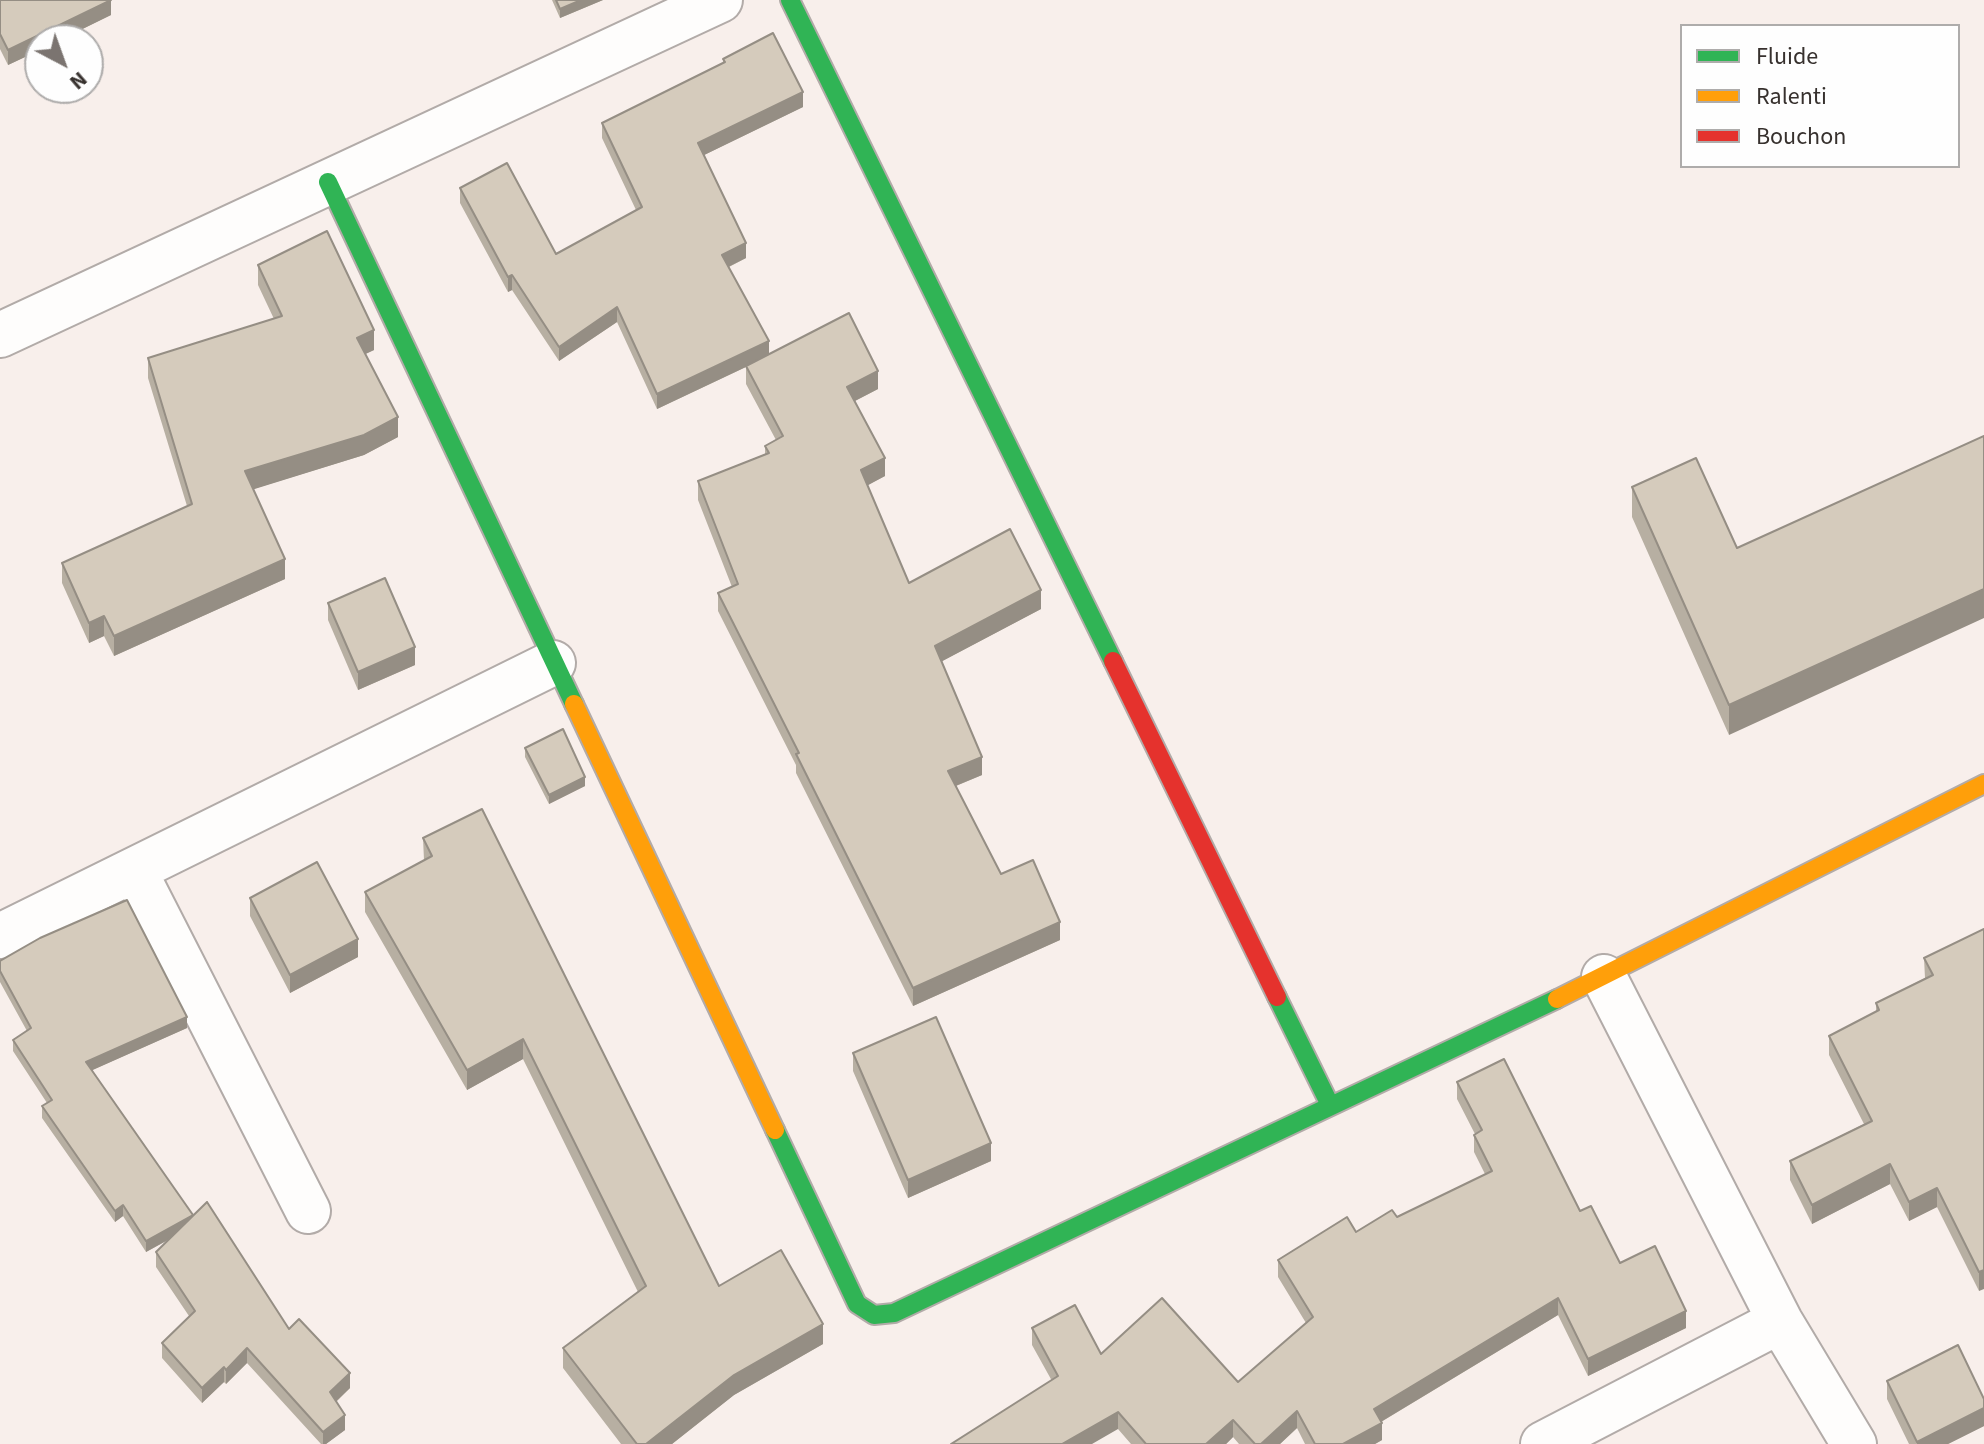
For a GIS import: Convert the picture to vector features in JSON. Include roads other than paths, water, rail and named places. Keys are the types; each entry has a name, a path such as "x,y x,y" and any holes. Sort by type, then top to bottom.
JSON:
{"street":[{"path":"0,335 720,0"},
{"path":"790,0 1330,1105"},
{"path":"328,182 857,1304 874,1315 894,1313 1604,977 1984,784"},
{"path":"0,936 553,663"},
{"path":"134,870 308,1211"},
{"path":"1604,977 1780,1321 1854,1444"},
{"path":"1543,1444 1780,1321"}]}
